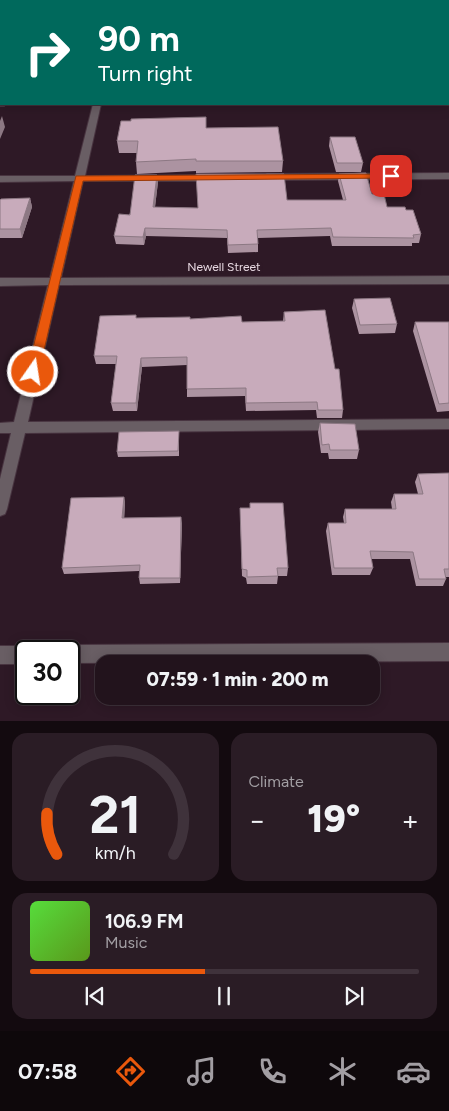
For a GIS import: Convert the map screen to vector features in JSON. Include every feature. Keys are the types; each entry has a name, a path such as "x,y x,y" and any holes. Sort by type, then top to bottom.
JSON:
{"street":[{"path":"0,509 97,105"},
{"path":"259,177 449,176"},
{"path":"0,179 219,178"},
{"name":"Newell Street","path":"0,282 449,280"},
{"path":"0,428 449,424"},
{"path":"80,654 449,652"},
{"path":"0,655 15,654"}],"building":[{"path":"206,117 206,128 278,127 283,161 196,161 196,159 136,162 138,141 117,141 121,121 131,121 131,119"},
{"path":"330,137 355,137 363,163 337,163"},
{"path":"366,173 372,194 384,194 387,207 405,207 406,210 413,210 421,234 413,235 414,238 333,237 331,228 257,230 258,244 228,245 227,230 145,228 143,237 114,236 119,214 130,215 135,175 157,175 153,207 198,208 196,174 284,174 287,200 346,200 339,174"},
{"path":"30,198 20,229 0,229 0,200"},
{"path":"390,298 397,324 360,325 354,299"},
{"path":"325,310 335,369 339,369 343,410 318,410 317,402 246,403 246,388 187,389 187,357 141,358 136,403 111,403 117,356 94,356 100,316 136,315 136,318 190,317 190,319 241,316 242,322 285,321 284,312"},
{"path":"415,322 449,322 449,403 439,404"},
{"path":"320,423 355,424 359,450 330,450 329,444 322,445"},
{"path":"179,431 178,451 117,452 119,432"},
{"path":"449,473 449,569 444,569 446,579 419,579 413,552 370,551 373,568 334,568 328,523 346,523 345,509 396,509 394,494 423,494 418,474"},
{"path":"124,497 122,518 181,517 180,578 139,578 140,565 62,568 71,498"},
{"path":"250,503 283,503 288,568 277,568 278,576 247,577 247,570 242,569 240,508 250,508"}],"route":[{"path":"33,372 79,178 391,176"}]}
